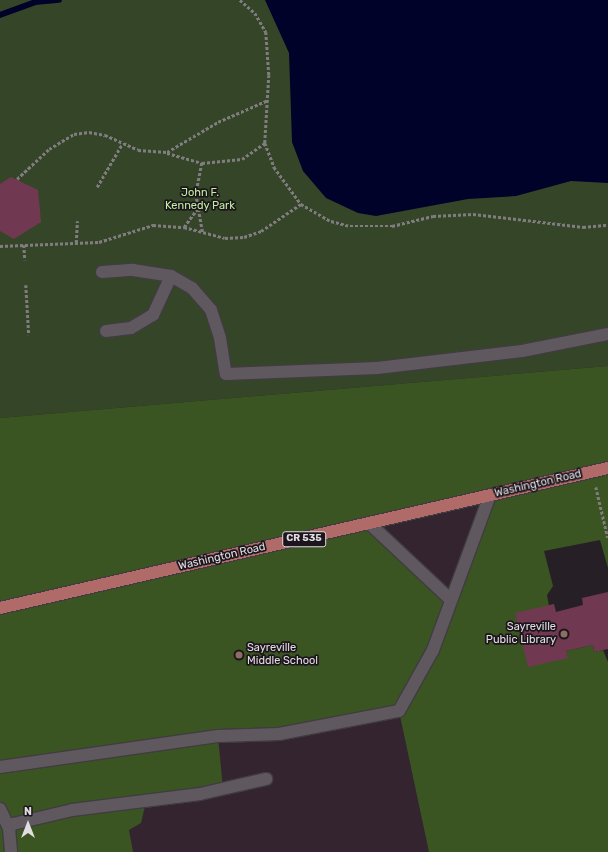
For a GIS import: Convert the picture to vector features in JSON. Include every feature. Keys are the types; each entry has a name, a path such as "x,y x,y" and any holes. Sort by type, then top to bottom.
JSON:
{"main road":[{"name":"Washington Road","path":"0,608 608,468"}],"lane":[{"path":"102,272 133,270 170,276 192,288 211,310 220,338 226,374 377,368 522,351 608,334"},
{"path":"106,331 131,328 153,316 170,276"},
{"path":"0,767 218,736 279,734 399,711 433,650 490,495"},
{"path":"370,524 451,600"},
{"path":"9,828 13,824 72,810 200,794 266,779"},
{"path":"0,809 9,828 11,852"}],"path":[{"path":"240,0 259,17 266,32 269,58 265,143 274,167 301,204 331,221 350,226 392,226 433,216 473,214 583,227 608,226"},
{"path":"167,152 223,119 268,100"},
{"path":"17,180 49,149 74,134 105,135 122,144 150,153 167,152 202,163 242,159 265,143"},
{"path":"97,187 122,144"},
{"path":"202,163 196,186 198,208 203,233"},
{"path":"0,246 76,243 106,240 137,228 153,225 184,227 225,238 244,237 261,231 301,204"},
{"path":"184,227 198,208"},
{"path":"76,243 77,221"},
{"path":"24,245 25,260"},
{"path":"26,285 29,335"},
{"path":"596,487 608,538"}],"shaded area":[{"name":"Sayreville Middle School","path":"504,491 495,852 0,852 0,608"}],"green space":[{"name":"John F. Kennedy Park","path":"0,0 608,0 608,366 0,418"},
{"path":"608,366 608,568 600,540 544,551 553,586 547,595 549,606 568,657 566,651 593,645 594,652 603,650 608,662 608,852 429,852 399,711 313,729 218,736 223,789 146,802 141,823 129,830 133,852 0,852 0,418","holes":["490,495 451,600 371,523"]}],"water":[{"path":"265,0 608,0 608,183 571,181 516,196 468,199 376,216 358,213 326,198 303,171 292,142 289,53"}],"building":[{"path":"11,177 38,190 41,222 14,239 0,231 0,184"},
{"name":"Sayreville Public Library","path":"608,592 608,649 594,652 593,645 566,651 568,658 528,667 515,613 554,604 556,612 583,605 582,598"}],"waterway":[{"path":"0,15 35,2 59,0"}],"place":[{"name":"Sayreville Public Library","path":"564,634"},
{"name":"Sayreville Middle School","path":"239,655"}]}
